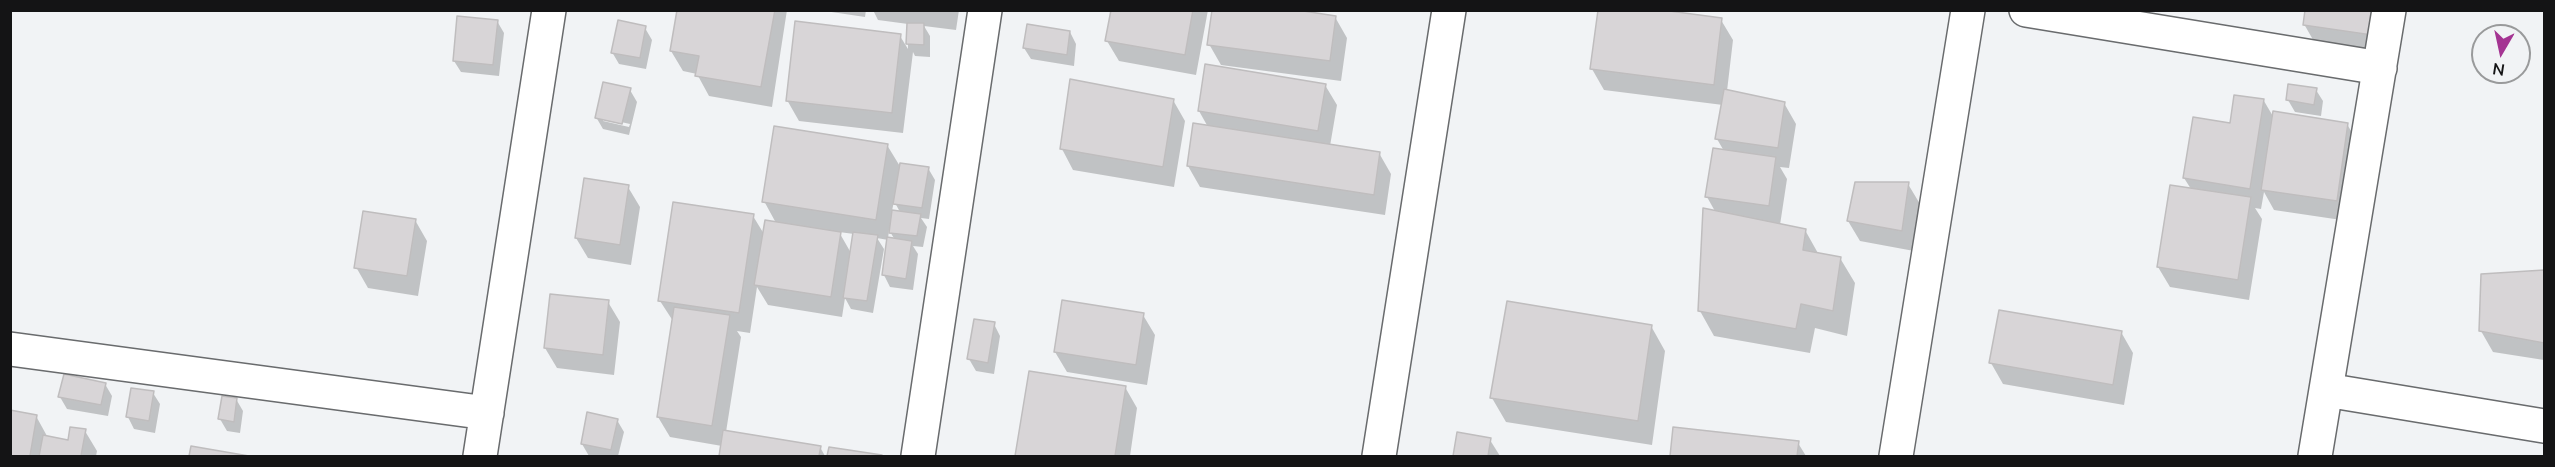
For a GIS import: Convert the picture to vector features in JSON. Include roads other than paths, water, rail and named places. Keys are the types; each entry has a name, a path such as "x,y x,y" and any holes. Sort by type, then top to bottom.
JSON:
{"street":[{"path":"480,456 549,10"},
{"path":"918,456 985,10"},
{"path":"1378,456 1449,10"},
{"path":"1896,456 1968,10"},
{"path":"2026,10 2380,68"},
{"path":"2315,456 2389,10"},
{"path":"10,349 487,413"},
{"path":"2326,390 2544,426"}]}
